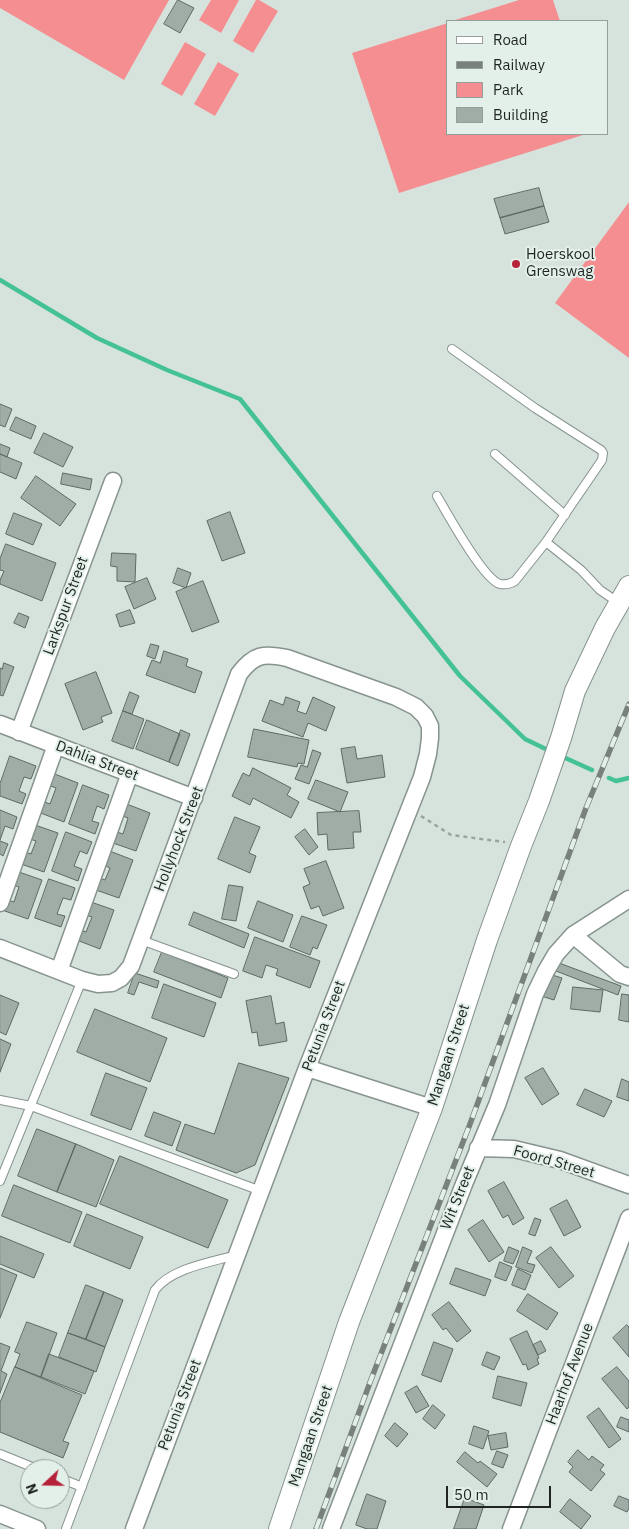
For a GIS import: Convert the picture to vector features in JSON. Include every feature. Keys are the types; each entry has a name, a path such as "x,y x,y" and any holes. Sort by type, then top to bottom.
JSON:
{"street":[{"name":"Larkspur Street","path":"19,732 113,481"},
{"name":"Mangaan Street","path":"279,1529 350,1322 432,1108 487,940 539,801 575,691 605,628 629,586"},
{"name":"Petunia Street","path":"134,1529 307,1068 422,777 430,738 430,726 425,716 416,707 396,697 287,658 264,655 255,658 247,663 239,674"},
{"name":"Hollyhock Street","path":"82,980 98,984 112,982 121,978 131,966 239,674"},
{"name":"Dahlia Street","path":"0,724 194,798"},
{"path":"0,903 56,746"},
{"path":"59,971 130,773"},
{"name":"Wit Street","path":"331,1529 413,1314 478,1148 497,1105 535,994 546,970 556,954 573,935 629,900"},
{"path":"573,935 620,974 629,977"},
{"path":"0,948 82,980"},
{"path":"307,1068 432,1108"},
{"name":"Foord Street","path":"478,1148 514,1149 560,1160 629,1185"},
{"name":"Haarhof Avenue","path":"511,1529 629,1218"},
{"path":"0,1514 38,1529"}],"lane":[{"path":"437,496 475,558 489,576 499,584 508,584 515,581 546,542 602,460 603,453 591,443 535,408 452,349"},
{"path":"496,454 565,515"},
{"path":"546,542 581,570 600,590 619,604"},
{"path":"140,940 234,974"},
{"path":"0,1181 82,980"},
{"path":"0,1100 30,1106 261,1190"},
{"path":"66,1529 155,1290 160,1283 178,1273 237,1254"},
{"path":"0,1454 20,1462"},
{"path":"70,1482 82,1487"}],"path":[{"path":"411,804 422,818 451,835 521,846"}],"green space":[{"path":"0,0 169,0 124,80 0,8"},
{"path":"211,0 239,0 221,33 199,20"},
{"path":"256,0 278,11 253,53 233,41"},
{"path":"519,0 553,0 560,20 455,20"},
{"path":"446,24 446,135 583,135 399,193 352,53"},
{"path":"185,42 206,54 182,96 161,84"},
{"path":"218,62 239,74 215,116 194,104"},
{"path":"629,202 629,358 555,303"}],"building":[{"path":"178,0 194,8 180,33 164,24"},
{"path":"539,188 544,206 500,218 494,199"},
{"path":"544,206 549,222 505,234 500,218"},
{"path":"0,404 12,409 5,427 0,425"},
{"path":"16,417 36,426 31,439 10,430"},
{"path":"44,433 73,447 63,467 34,453"},
{"path":"0,444 10,448 7,457 0,454"},
{"path":"0,454 22,463 16,479 0,472"},
{"path":"63,473 92,479 90,490 61,484"},
{"path":"36,476 76,504 60,526 21,498"},
{"path":"230,512 245,553 222,561 207,521"},
{"path":"14,513 42,524 33,545 6,534"},
{"path":"6,544 56,563 42,601 0,584 4,571 0,570 0,559"},
{"path":"112,553 136,554 135,582 117,581 117,567 111,566"},
{"path":"178,568 191,573 186,588 173,583"},
{"path":"147,578 156,599 134,609 125,587"},
{"path":"203,581 219,622 192,632 176,592"},
{"path":"130,610 135,623 120,627 116,615"},
{"path":"19,613 29,617 25,628 14,623"},
{"path":"151,644 159,646 155,659 147,656"},
{"path":"164,651 188,659 186,666 202,672 195,693 146,675 152,660 160,663"},
{"path":"4,663 14,667 3,696 0,695 0,668 2,669"},
{"path":"96,672 112,713 101,717 103,722 83,730 65,684"},
{"path":"130,692 139,696 132,714 123,711"},
{"path":"286,697 300,702 297,711 306,714 313,697 335,707 326,731 308,723 303,737 262,721 270,700 283,705"},
{"path":"123,711 144,719 133,749 112,741"},
{"path":"147,720 180,734 169,762 136,749"},
{"path":"254,729 309,740 304,764 298,763 297,767 248,757"},
{"path":"181,730 190,734 178,766 169,762"},
{"path":"355,747 357,759 382,755 385,777 347,783 341,749"},
{"path":"313,750 321,753 309,784 295,779 301,765 307,767"},
{"path":"10,756 36,766 31,779 24,777 19,791 26,794 22,804 0,796 0,784"},
{"path":"253,768 291,788 287,795 299,802 291,818 253,798 250,805 232,796 243,773 249,776"},
{"path":"52,773 78,783 64,822 38,812 42,801 50,804 56,788 48,785"},
{"path":"316,780 348,792 340,812 308,799"},
{"path":"83,785 109,795 104,809 97,806 92,821 99,823 95,834 69,824"},
{"path":"124,803 150,813 136,851 110,842 114,831 123,834 128,818 120,815"},
{"path":"0,810 17,817 13,829 5,826 0,840"},
{"path":"359,811 361,832 353,832 354,848 328,850 327,834 318,835 317,813"},
{"path":"235,817 260,827 249,853 256,856 250,873 218,859"},
{"path":"32,824 58,833 44,872 18,863 22,851 31,854 36,841 27,838"},
{"path":"305,829 318,847 309,855 295,837"},
{"path":"66,832 92,842 87,854 80,851 74,866 82,869 78,881 52,871"},
{"path":"0,841 8,844 3,856 0,854"},
{"path":"107,850 133,860 119,898 93,889 97,877 105,880 110,868 102,864"},
{"path":"326,861 344,908 323,916 319,906 311,909 303,887 310,884 304,869"},
{"path":"16,871 42,880 28,919 2,910 6,899 14,902 19,887 11,884"},
{"path":"49,879 75,888 71,900 63,898 57,914 65,916 61,927 35,918"},
{"path":"229,885 243,887 236,921 222,919"},
{"path":"88,901 114,910 100,949 74,939 78,929 86,932 92,917 83,914"},
{"path":"258,901 293,915 283,942 248,928"},
{"path":"194,912 249,934 244,948 189,925"},
{"path":"302,916 327,925 317,949 313,947 310,955 290,947"},
{"path":"255,937 320,961 310,988 276,975 278,969 266,965 262,978 243,971"},
{"path":"162,952 228,978 221,998 154,972"},
{"path":"559,963 621,986 618,995 556,971"},
{"path":"135,973 159,981 157,988 139,982 134,995 128,993"},
{"path":"549,974 562,978 554,1000 541,996"},
{"path":"164,984 216,1003 204,1037 152,1018"},
{"path":"573,987 603,990 600,1012 571,1009"},
{"path":"622,994 629,995 629,1022 619,1020"},
{"path":"0,995 19,1003 6,1035 0,1032"},
{"path":"271,996 276,1024 284,1022 287,1041 259,1046 257,1032 252,1033 246,1001"},
{"path":"95,1009 167,1038 150,1082 77,1052"},
{"path":"0,1039 11,1044 0,1072"},
{"path":"239,1063 289,1078 255,1165 236,1173 176,1150 185,1124 214,1134"},
{"path":"543,1068 559,1094 542,1105 525,1078"},
{"path":"106,1073 147,1088 131,1130 91,1115"},
{"path":"622,1079 629,1082 629,1101 617,1097"},
{"path":"585,1089 612,1101 604,1117 577,1105"},
{"path":"154,1112 181,1122 172,1146 145,1136"},
{"path":"37,1129 76,1144 57,1192 18,1176"},
{"path":"76,1144 114,1160 96,1207 57,1192"},
{"path":"120,1156 228,1200 208,1248 100,1204"},
{"path":"504,1182 524,1218 513,1225 508,1215 503,1218 488,1191"},
{"path":"14,1185 82,1212 70,1243 2,1216"},
{"path":"567,1200 581,1227 564,1236 550,1209"},
{"path":"87,1214 143,1237 130,1269 74,1246"},
{"path":"535,1218 541,1220 535,1236 529,1234"},
{"path":"483,1220 504,1252 489,1262 468,1230"},
{"path":"0,1236 44,1254 34,1278 0,1264"},
{"path":"509,1247 519,1251 513,1264 504,1261"},
{"path":"523,1247 532,1251 527,1263 535,1265 532,1273 516,1267"},
{"path":"551,1247 574,1276 559,1288 536,1258"},
{"path":"500,1262 512,1267 506,1281 495,1277"},
{"path":"0,1268 17,1275 0,1318"},
{"path":"456,1268 491,1280 485,1296 450,1284"},
{"path":"518,1269 531,1275 525,1290 512,1285"},
{"path":"86,1285 104,1292 86,1339 68,1333"},
{"path":"104,1292 123,1300 105,1347 86,1339"},
{"path":"528,1294 558,1313 547,1330 517,1311"},
{"path":"449,1302 471,1331 457,1342 446,1328 443,1330 432,1315"},
{"path":"27,1322 57,1333 41,1377 15,1367 20,1354 15,1352"},
{"path":"627,1325 629,1327 629,1357 613,1338"},
{"path":"527,1331 539,1358 537,1359 539,1364 528,1370 526,1364 523,1365 510,1339"},
{"path":"68,1333 105,1347 96,1372 59,1357"},
{"path":"541,1341 546,1351 538,1355 533,1345"},
{"path":"434,1342 453,1349 441,1382 422,1375"},
{"path":"0,1343 10,1347 1,1371 7,1374 0,1393"},
{"path":"487,1352 500,1357 494,1370 482,1365"},
{"path":"49,1354 94,1371 85,1394 41,1377"},
{"path":"15,1367 82,1395 63,1441 69,1443 63,1458 0,1432 0,1403"},
{"path":"617,1367 629,1381 629,1407 627,1409 602,1379"},
{"path":"498,1376 527,1383 521,1406 493,1398"},
{"path":"417,1386 429,1406 416,1413 405,1393"},
{"path":"433,1405 445,1415 435,1429 423,1419"},
{"path":"599,1408 621,1439 609,1448 587,1417"},
{"path":"621,1417 629,1420 629,1432 617,1427"},
{"path":"395,1423 408,1434 397,1447 385,1436"},
{"path":"474,1426 489,1431 483,1449 469,1444"},
{"path":"506,1433 508,1447 491,1450 488,1436"},
{"path":"578,1450 589,1460 592,1456 604,1465 600,1470 605,1474 591,1491 569,1472 573,1467 568,1462"},
{"path":"497,1451 508,1455 503,1468 492,1464"},
{"path":"465,1452 478,1463 480,1461 497,1474 487,1487 457,1462"},
{"path":"367,1494 386,1501 377,1529 367,1529 356,1525"},
{"path":"619,1496 629,1500 627,1512 614,1506"},
{"path":"465,1498 484,1505 476,1529 454,1529"},
{"path":"570,1499 591,1516 581,1529 560,1512"}],"waterway":[{"path":"0,280 97,338 167,370 240,399 460,676 525,739 552,752"},
{"path":"561,756 592,770"},
{"path":"609,778 616,781 629,778"}],"railway":[{"path":"316,1529 372,1377 470,1124 586,808 629,704"}],"place":[{"name":"Hoerskool Grenswag","path":"516,264"}]}
